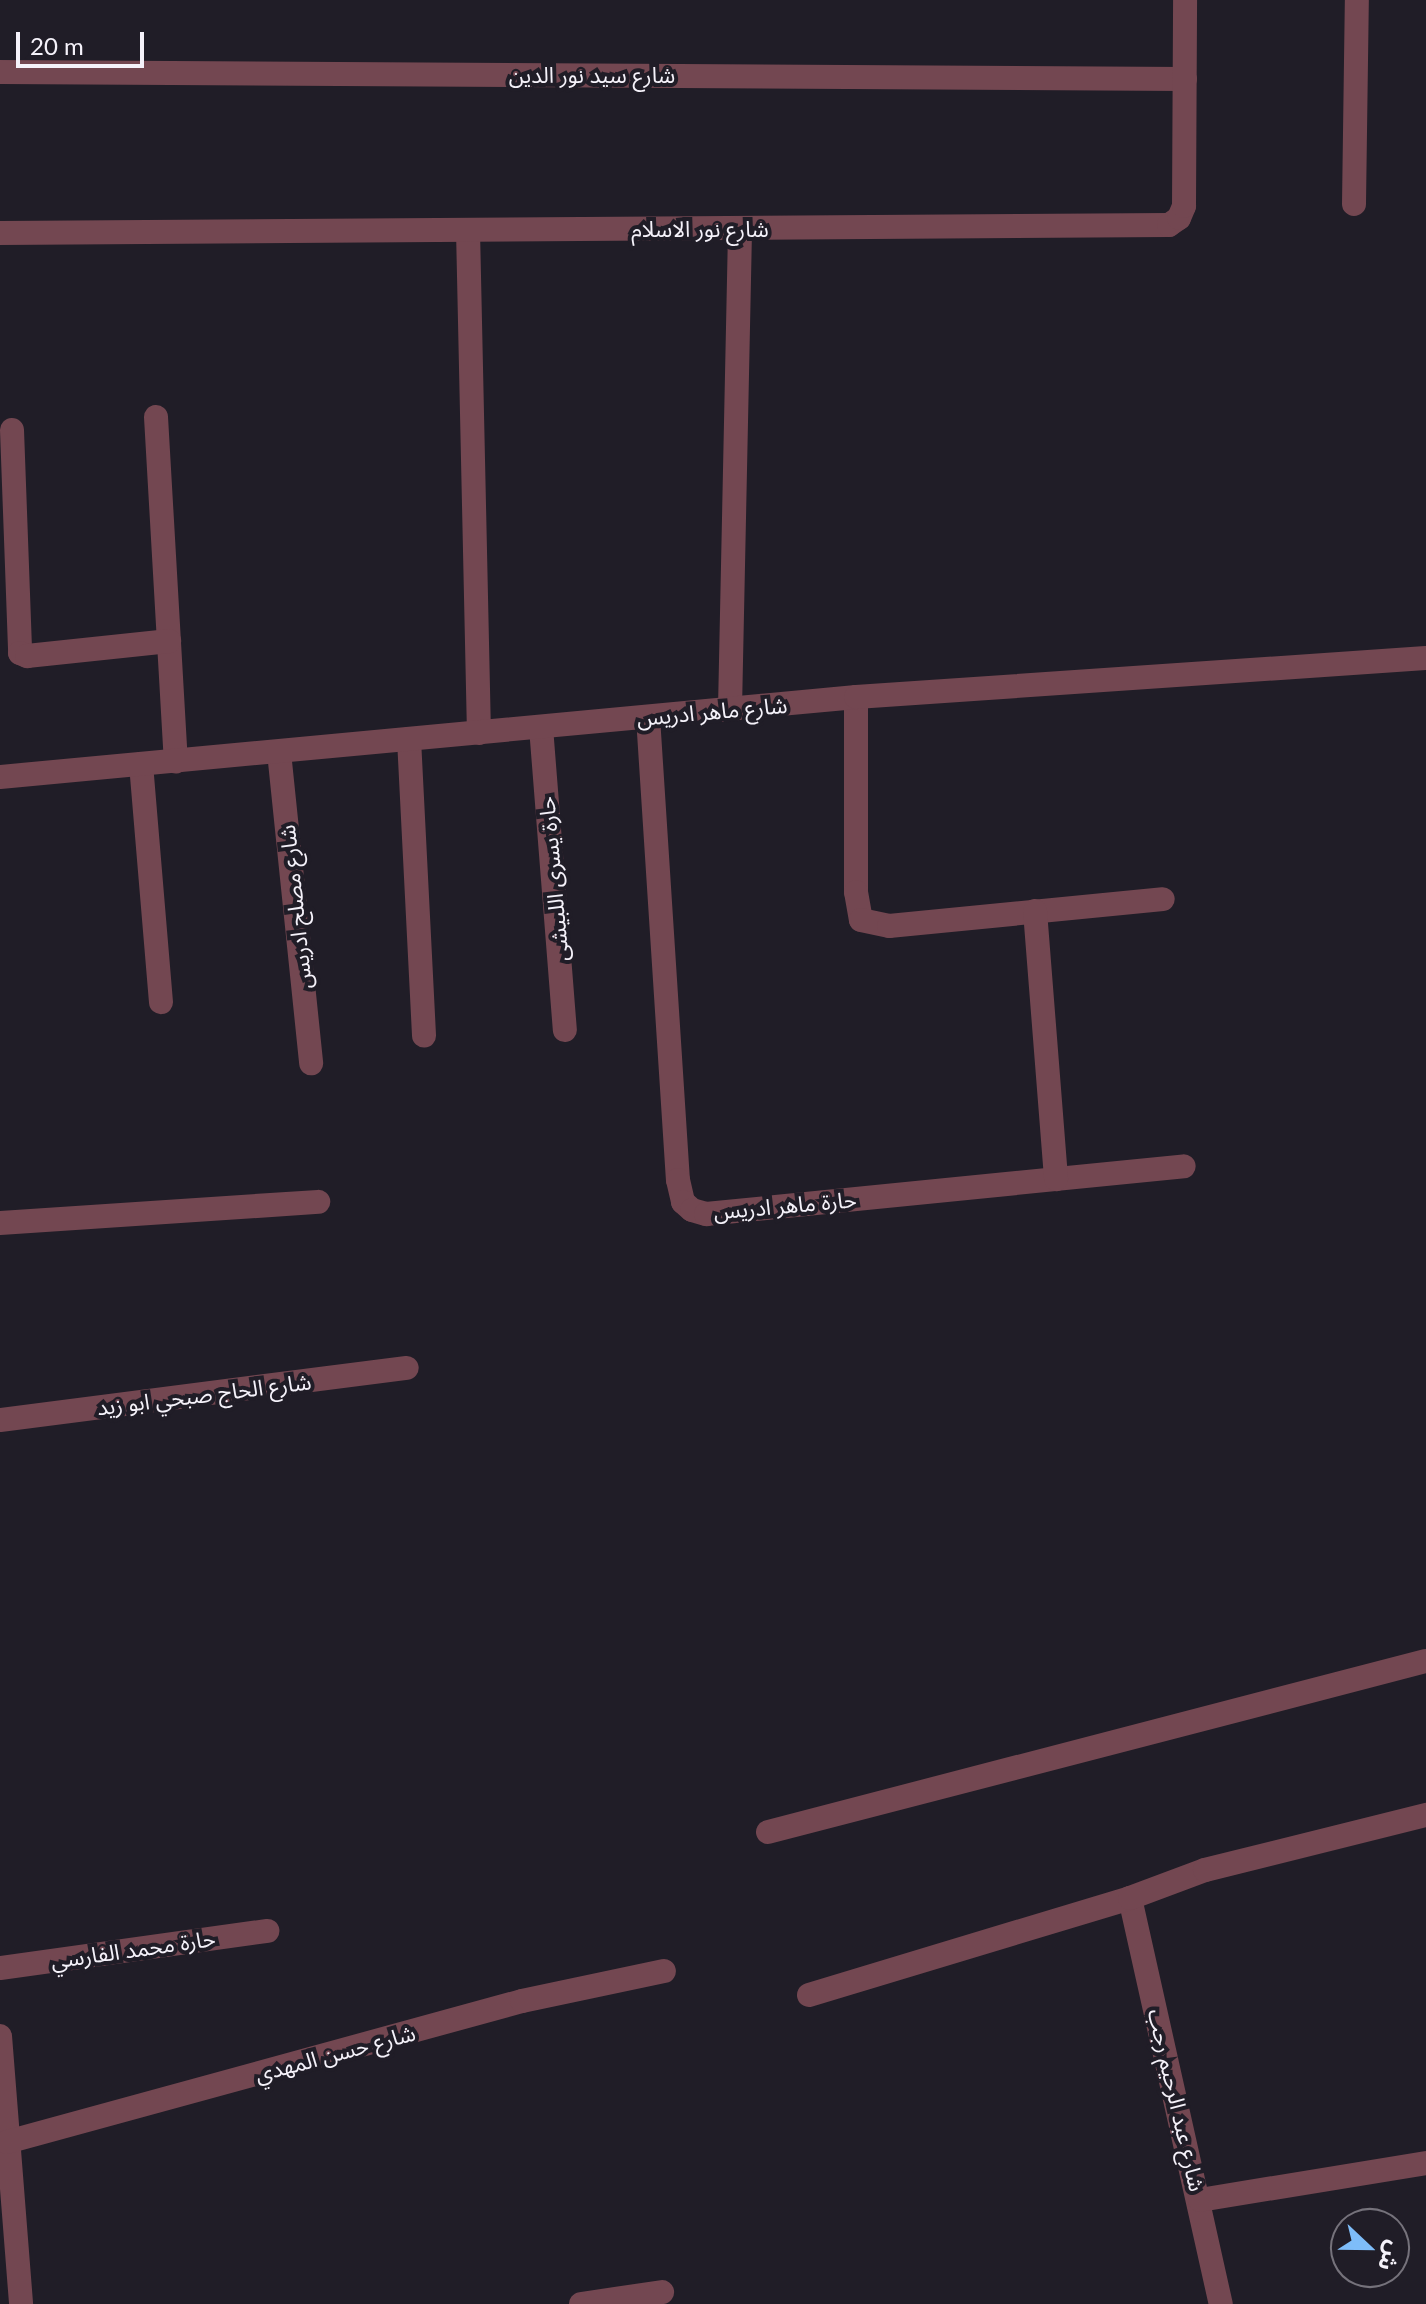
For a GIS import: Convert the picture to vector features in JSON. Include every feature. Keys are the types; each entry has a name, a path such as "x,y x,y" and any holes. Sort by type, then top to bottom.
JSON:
{"street":[{"name":"شارع نور الاسلام","path":"0,233 1169,225 1179,218 1184,206 1185,0"},
{"path":"1354,204 1357,0"},
{"name":"شارع سيد نور الدين","path":"0,72 1185,79"},
{"path":"730,709 740,228"},
{"path":"468,230 479,733"},
{"path":"156,417 176,761"},
{"path":"12,430 17,647 20,653 27,656 169,641"},
{"name":"شارع ماهر ادريس","path":"0,777 856,697 1426,658"},
{"path":"856,697 856,892 861,920 889,926 1163,899"},
{"name":"حارة ماهر ادريس","path":"648,717 676,1164 683,1202 692,1210 706,1214 1184,1166"},
{"name":"حارة يسرى اللبيشى","path":"541,727 565,1030"},
{"path":"409,739 424,1036"},
{"name":"شارع مصلح ادريس","path":"279,752 311,1063"},
{"path":"141,764 161,1002"},
{"path":"1035,911 1056,1179"},
{"path":"0,1223 318,1202"},
{"name":"شارع الحاج صبحي ابو زيد","path":"0,1420 407,1368"},
{"path":"768,1832 1426,1661"},
{"path":"809,1995 1130,1898 1218,1867 1426,1815"},
{"name":"شارع عبد الرحيم رجب","path":"1130,1898 1221,2304"},
{"name":"حارة محمد الفارسي","path":"0,1968 267,1931"},
{"name":"شارع حسن المهدي","path":"7,2142 522,2001 664,1971"},
{"path":"0,2036 1,2104 21,2304"},
{"path":"1200,2200 1426,2163"},
{"path":"581,2304 662,2292"}]}
